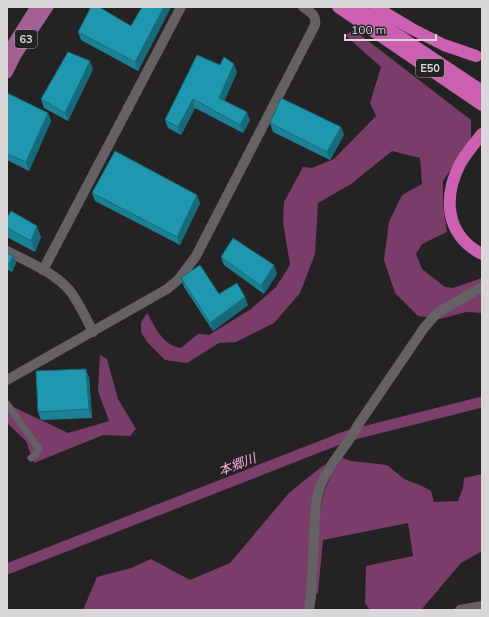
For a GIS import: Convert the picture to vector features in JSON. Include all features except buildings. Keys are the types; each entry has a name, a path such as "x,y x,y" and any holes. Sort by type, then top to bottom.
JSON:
{"highway":[{"name":"E50","path":"338,7 482,104"},
{"name":"E50","path":"356,7 482,91"},
{"path":"375,7 412,29 444,45 476,56"},
{"path":"377,33 482,114"},
{"path":"482,134 468,152 456,173 452,184 449,205 453,224 458,232 464,240 482,254"},
{"path":"482,144 472,156 461,175 457,185 455,200 457,215 464,232 482,248"}],"main road":[{"name":"63","path":"7,53 36,7"},
{"name":"63","path":"7,73 16,55 48,7"}],"street":[{"path":"43,270 181,7"},
{"path":"7,380 167,289 180,279 190,266 315,25 316,20 314,16 303,7"},
{"path":"7,251 62,282 78,303 93,332"},
{"path":"309,610 317,498 322,481 424,328 438,312 482,287"},
{"path":"7,404 39,449 36,455 30,458"},
{"path":"460,610 482,606"}],"shaded area":[{"path":"354,30 471,120 471,139 443,181 443,205 447,232 422,244 416,254 422,269 445,287 453,288 482,278 482,313 466,312 440,319 418,316 395,293 384,260 389,222 402,195 422,184 420,158 392,151 351,184 318,203 315,254 300,293 274,323 236,342 219,343 187,363 165,360 147,342 141,332 141,322 147,313 164,340 181,348 198,334 209,335 251,309 276,287 290,265 283,222 284,202 303,167 312,168 334,159 376,116 370,103 381,67 345,35"},
{"path":"100,355 107,359 118,399 136,429 130,436 103,435 34,463 26,441 7,423 7,404 68,433 109,421 98,391"},
{"path":"342,458 351,461 387,465 404,479 431,491 434,502 458,501 463,488 464,478 482,474 482,551 461,563 421,610 370,610 365,603 366,566 413,556 408,523 323,540 318,593 313,595 319,515 324,492 331,475"},
{"path":"325,464 313,494 308,595 305,610 83,610 97,577 131,568 151,559 190,580 230,563 289,493"}],"waterway":[{"name":"本郷川","path":"7,569 347,436 482,402"}]}
